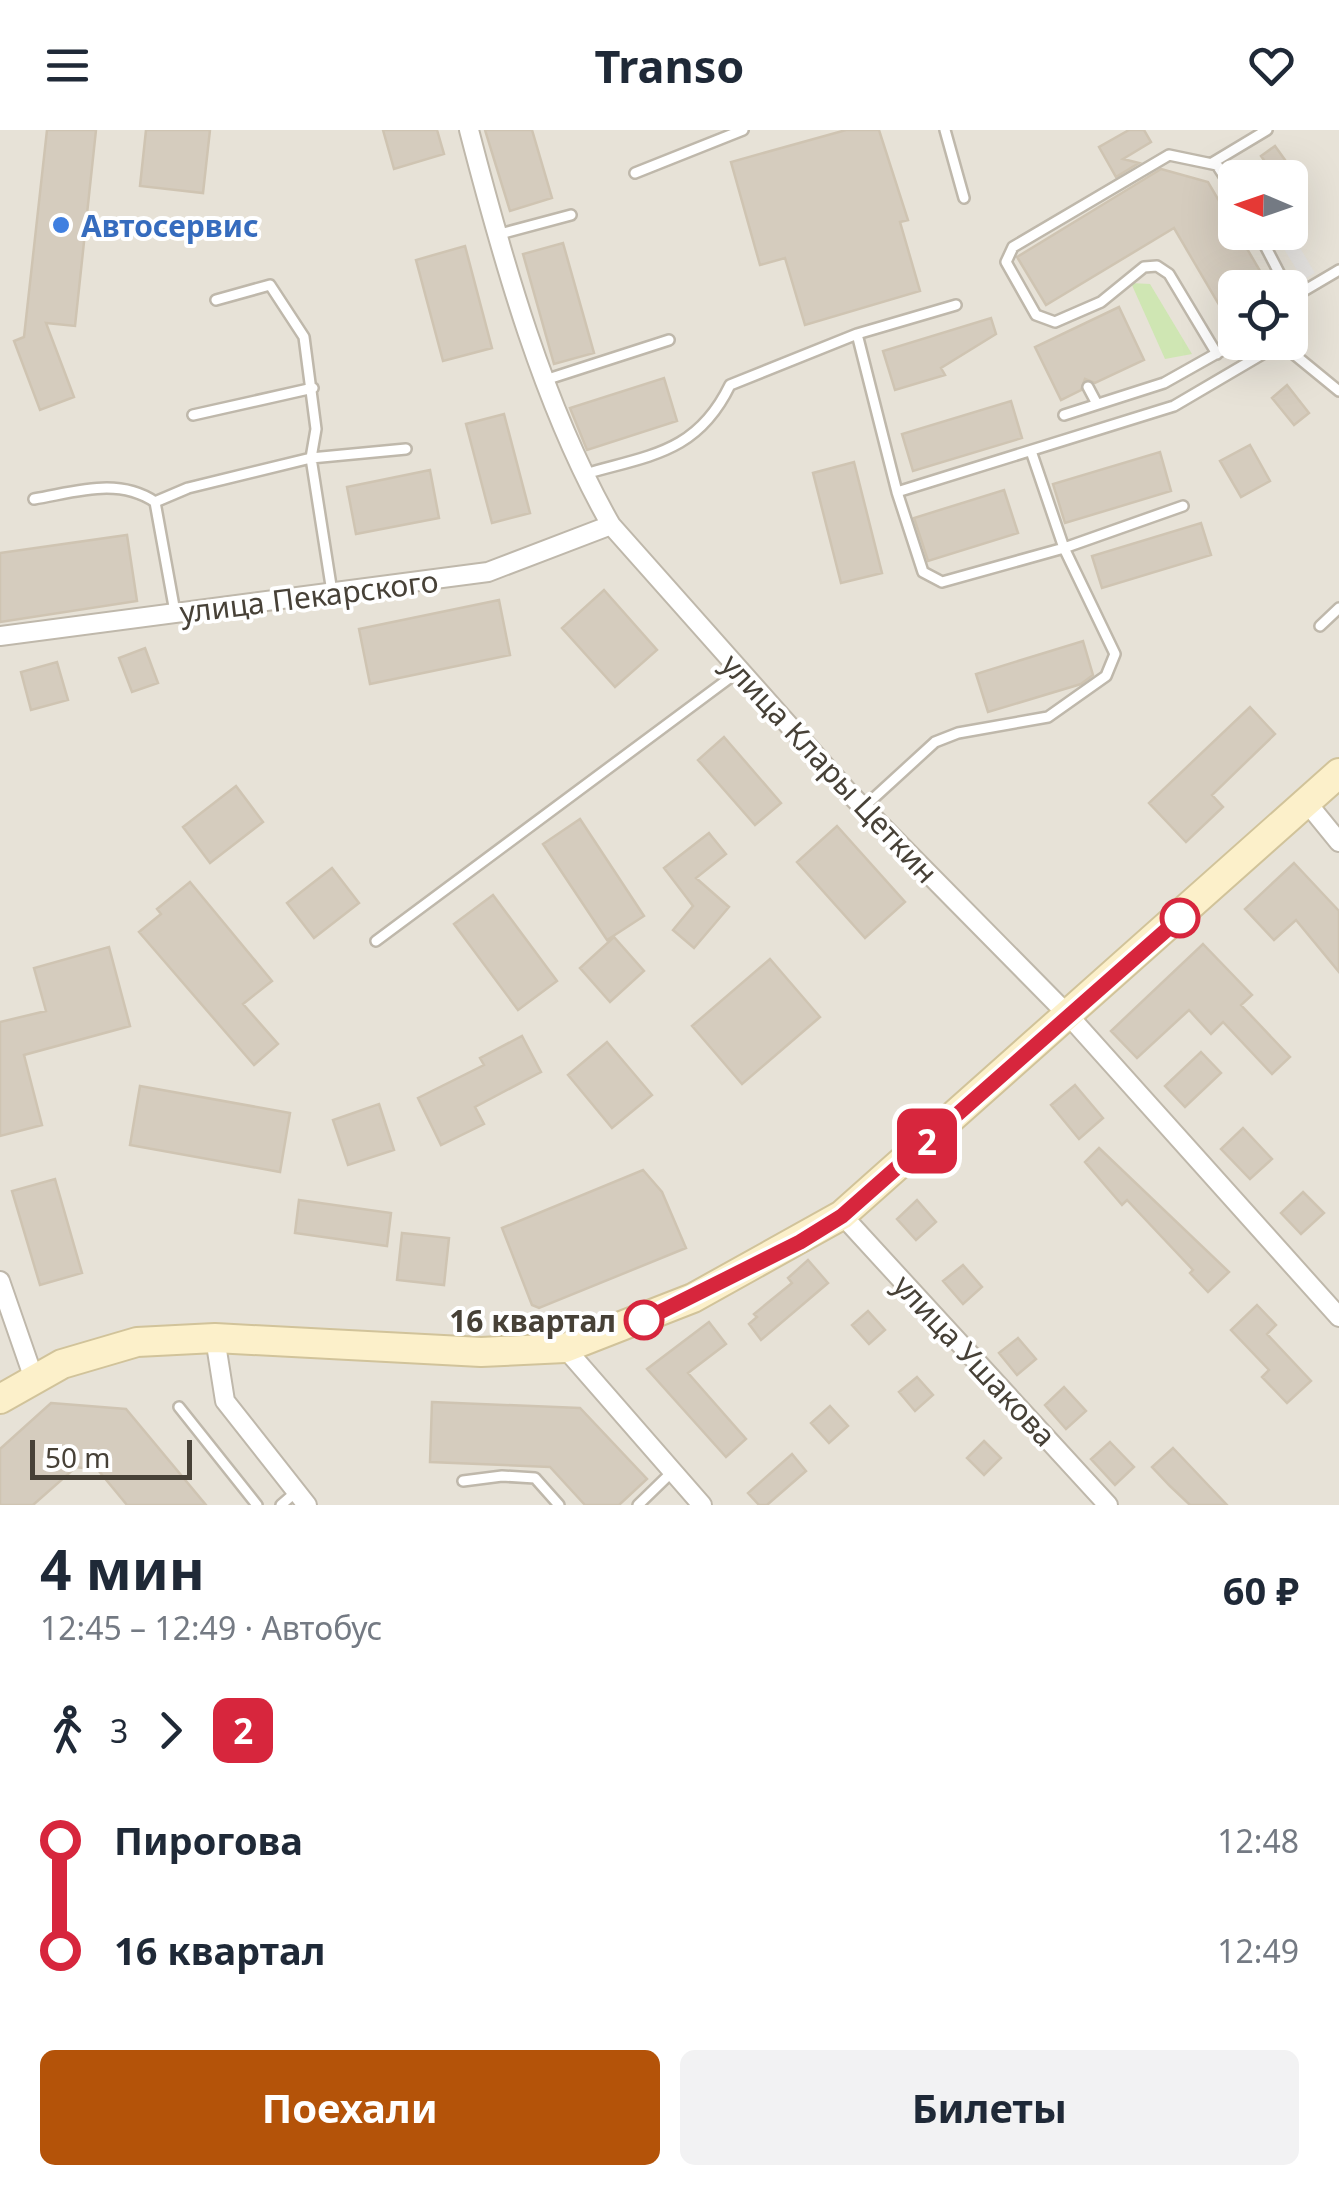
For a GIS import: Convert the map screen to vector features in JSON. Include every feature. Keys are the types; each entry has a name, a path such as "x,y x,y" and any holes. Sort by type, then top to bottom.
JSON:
{"main road":[{"path":"0,1398 34,1378 95,1352 137,1342 215,1338 482,1352 565,1348 693,1298 842,1216 1339,773"}],"street":[{"name":"улица Клары Цеткин","path":"469,130 545,380 582,475 611,526 864,808 1070,1016 1339,1317"},
{"name":"улица Пекарского","path":"0,636 488,572 611,526"},
{"path":"1308,804 1339,842"},
{"name":"улица Ушакова","path":"842,1216 1108,1505"},
{"path":"0,1281 34,1378"},
{"path":"215,1338 225,1401 301,1499"},
{"path":"565,1348 702,1505"}],"lane":[{"path":"635,173 743,130"},
{"path":"945,130 964,198"},
{"path":"1212,163 1267,130"},
{"path":"1064,414 1164,383 1217,354 1169,274 1157,266 1144,267 1110,297 1056,322 1036,315 1006,262 1012,247 1164,157 1176,154 1218,166"},
{"path":"500,234 571,215"},
{"path":"1308,288 1339,270"},
{"path":"216,300 270,285 304,337 316,429 311,458 332,595"},
{"path":"582,475 680,447 721,404 730,386 857,334 956,305"},
{"path":"857,334 896,492 922,572 942,582 1064,548 1183,506"},
{"path":"545,380 669,340"},
{"path":"896,492 1174,406 1256,360"},
{"path":"1303,360 1339,391"},
{"path":"1088,387 1097,404"},
{"path":"193,415 313,388"},
{"path":"155,502 188,488 311,458 406,449"},
{"path":"864,808 935,742 1048,717 1106,676 1115,654 1064,548 1030,452"},
{"path":"34,499 111,487 136,489 155,502 175,614"},
{"path":"1320,626 1339,608"},
{"path":"376,941 739,672"},
{"path":"178,1408 257,1505"},
{"path":"638,1505 672,1472"},
{"path":"463,1481 502,1476 535,1478 559,1505"},
{"path":"281,1505 301,1499"}],"shaded area":[{"path":"0,130 1339,130 1339,1505 0,1505"},
{"path":"1284,250 1301,250 1315,273 1308,277 1308,270 1297,270"}],"green space":[{"path":"1131,283 1150,284 1192,354 1165,359"}],"building":[{"name":"Автосервис","path":"47,130 96,130 75,326 46,323 74,397 40,410 14,341 24,337"},
{"path":"146,130 210,130 203,193 140,186"},
{"path":"383,130 437,130 444,154 394,169"},
{"path":"485,130 532,130 552,198 510,211"},
{"path":"846,130 879,130 908,220 900,222 920,291 805,325 785,258 760,265 731,162"},
{"path":"1129,130 1144,130 1151,142 1123,159 1139,163 1116,177 1099,147"},
{"path":"1275,146 1285,160 1264,160 1261,156"},
{"path":"1161,169 1208,182 1218,199 1218,250 1248,250 1259,270 1218,270 1218,303 1174,228 1046,305 1017,257"},
{"path":"563,243 594,353 554,364 523,254"},
{"path":"465,246 492,348 443,361 416,260"},
{"path":"1119,307 1144,360 1095,383 1085,379 1081,390 1061,400 1035,347"},
{"path":"991,318 996,334 941,368 945,375 895,390 883,351"},
{"path":"664,378 677,421 587,450 570,408"},
{"path":"1287,385 1309,413 1294,425 1272,398"},
{"path":"1011,401 1022,438 913,471 902,434"},
{"path":"504,414 530,513 492,523 466,424"},
{"path":"1250,445 1270,481 1241,497 1220,461"},
{"path":"1160,452 1171,491 1065,523 1053,484"},
{"path":"854,462 882,573 841,583 813,473"},
{"path":"430,470 439,518 356,534 347,487"},
{"path":"1004,490 1018,533 928,561 914,518"},
{"path":"1201,523 1211,555 1102,588 1092,556"},
{"path":"127,535 137,601 0,622 0,553"},
{"path":"604,590 657,650 615,687 562,628"},
{"path":"499,600 510,655 370,684 359,629"},
{"path":"1083,641 1093,675 1081,684 988,712 976,674"},
{"path":"145,648 158,683 132,692 119,658"},
{"path":"57,662 68,700 31,710 21,672"},
{"path":"1250,707 1275,734 1212,795 1223,807 1186,842 1149,803"},
{"path":"724,737 781,803 755,825 698,760"},
{"path":"236,786 263,822 210,863 183,827"},
{"path":"580,819 644,916 607,940 543,844"},
{"path":"837,826 905,902 865,938 797,862"},
{"path":"709,833 726,854 696,878 729,907 694,948 673,930 693,906 664,868"},
{"path":"1294,863 1339,911 1339,972 1296,920 1274,940 1245,909"},
{"path":"332,868 359,903 314,938 287,903"},
{"path":"190,882 272,981 243,1004 278,1044 254,1065 139,932 161,914 157,909"},
{"path":"493,895 557,981 518,1010 454,924"},
{"path":"614,937 644,971 610,1002 580,968"},
{"path":"1203,944 1252,995 1241,1005 1290,1057 1272,1074 1223,1022 1211,1034 1189,1010 1137,1058 1111,1031"},
{"path":"109,947 130,1026 24,1055 42,1125 0,1136 0,1022 46,1011 34,968"},
{"path":"770,959 820,1017 742,1084 692,1026"},
{"path":"522,1036 541,1072 475,1107 484,1124 441,1145 418,1098 484,1065 480,1058"},
{"path":"607,1042 652,1095 612,1128 568,1075"},
{"path":"1201,1052 1221,1073 1185,1107 1165,1086"},
{"path":"1075,1085 1103,1118 1079,1139 1051,1105"},
{"path":"140,1086 290,1113 280,1172 130,1145"},
{"path":"379,1104 394,1150 348,1165 333,1120"},
{"path":"1243,1128 1272,1159 1250,1179 1221,1149"},
{"path":"1099,1148 1229,1272 1208,1292 1190,1273 1193,1270 1127,1200 1122,1205 1085,1162"},
{"path":"643,1170 662,1192 686,1248 539,1308 532,1305 502,1228"},
{"path":"55,1179 82,1273 40,1285 12,1191"},
{"path":"1303,1192 1324,1213 1301,1234 1281,1213"},
{"path":"299,1200 391,1213 387,1246 295,1233"},
{"path":"917,1200 936,1222 916,1240 897,1219"},
{"path":"402,1233 449,1238 444,1285 397,1280"},
{"path":"808,1260 828,1283 761,1340 749,1324 757,1317 754,1314 792,1283 788,1278"},
{"path":"963,1265 982,1287 963,1304 943,1281"},
{"path":"1257,1305 1276,1325 1267,1334 1311,1381 1287,1403 1262,1377 1269,1370 1231,1330"},
{"path":"868,1311 885,1330 869,1344 852,1325"},
{"path":"709,1322 726,1344 688,1373 746,1439 726,1457 647,1369"},
{"path":"1018,1338 1036,1359 1017,1375 999,1353"},
{"path":"917,1377 933,1395 915,1411 899,1392"},
{"path":"1064,1387 1086,1411 1066,1429 1045,1405"},
{"path":"432,1402 580,1408 647,1479 619,1505 585,1505 550,1467 430,1462"},
{"path":"51,1403 126,1409 206,1505 127,1505 98,1470 76,1467 33,1505 0,1505 0,1449"},
{"path":"830,1406 848,1426 829,1443 811,1423"},
{"path":"984,1441 1001,1458 984,1475 967,1458"},
{"path":"1110,1442 1134,1467 1115,1485 1091,1459"},
{"path":"1173,1448 1227,1505 1190,1505 1152,1467"},
{"path":"792,1454 806,1471 767,1505 759,1505 748,1493"}],"bus line":[{"name":"2","path":"644,1320 800,1242 842,1216 1180,918"}],"place":[{"name":"Автосервис","path":"61,225"},
{"name":"16 квартал","path":"644,1320"}]}
